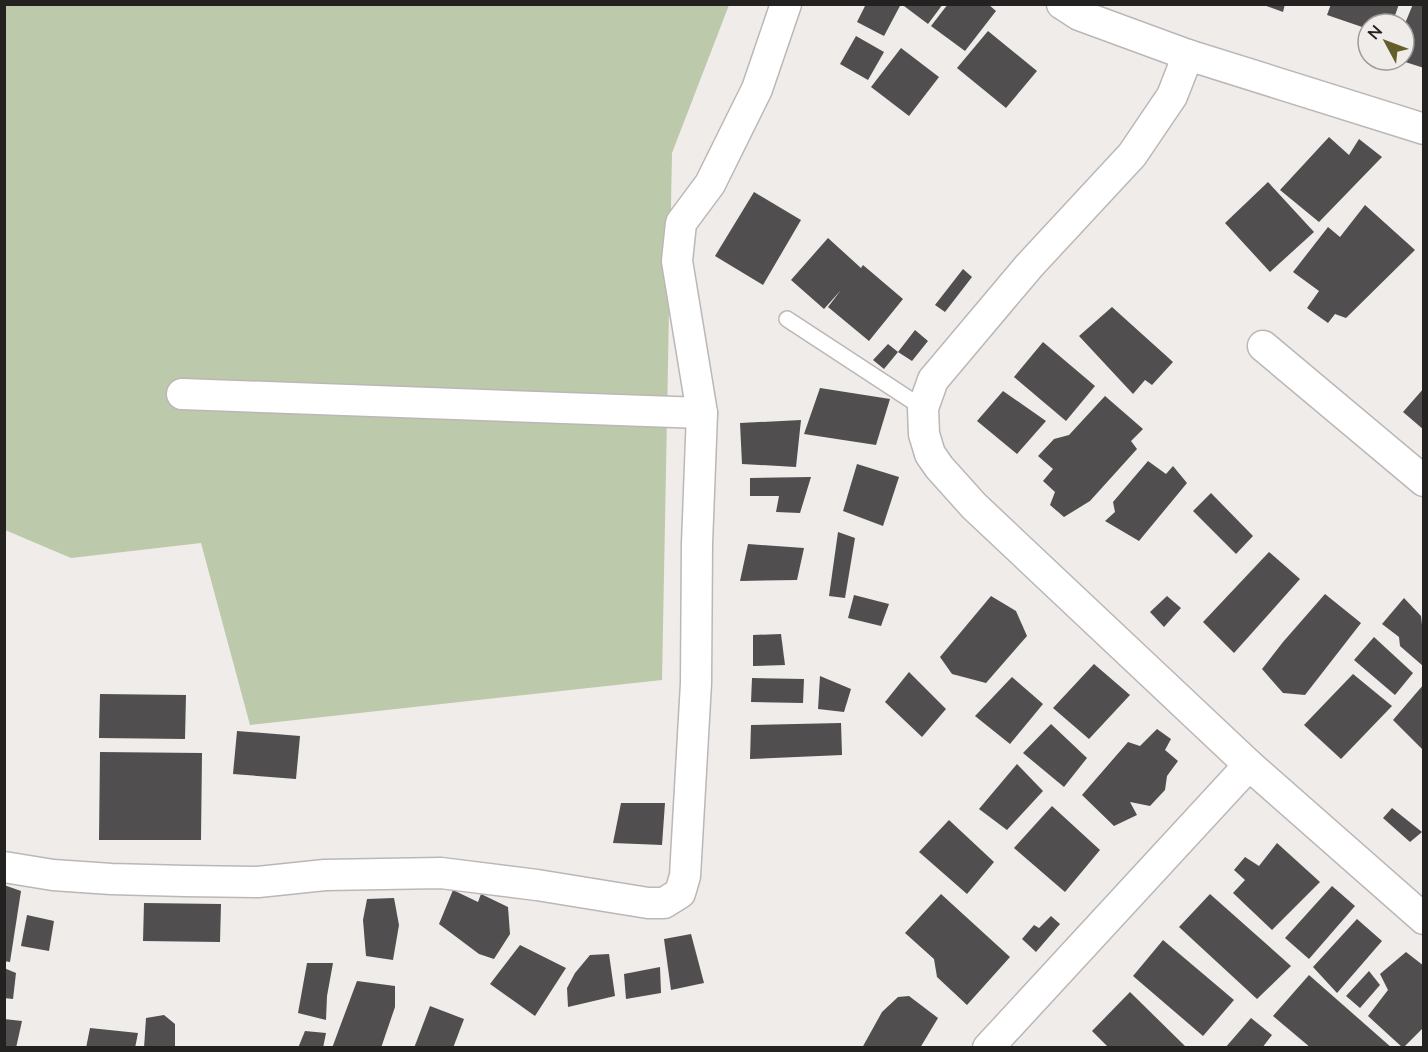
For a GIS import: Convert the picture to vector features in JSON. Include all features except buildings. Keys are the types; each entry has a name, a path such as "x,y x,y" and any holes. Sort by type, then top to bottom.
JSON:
{"street":[{"path":"4,867 53,875 185,881 258,882 325,875 441,873 537,885 648,903 664,903 680,893 685,876 696,683 697,544 702,413 677,261 681,222 710,184 757,89 786,4"},
{"path":"1062,4 1079,15 1188,55 1424,129"},
{"path":"1188,55 1172,96 1132,154 1029,266 933,380 923,408 924,434 930,454 939,467 974,506 1250,765 1424,919"},
{"path":"1263,346 1424,482"},
{"path":"182,394 702,413"},
{"path":"988,1047 1250,765"}],"lane":[{"path":"787,319 923,408"}],"green space":[{"path":"4,5 729,5 672,153 662,680 250,725 201,543 71,558 5,530"}]}
